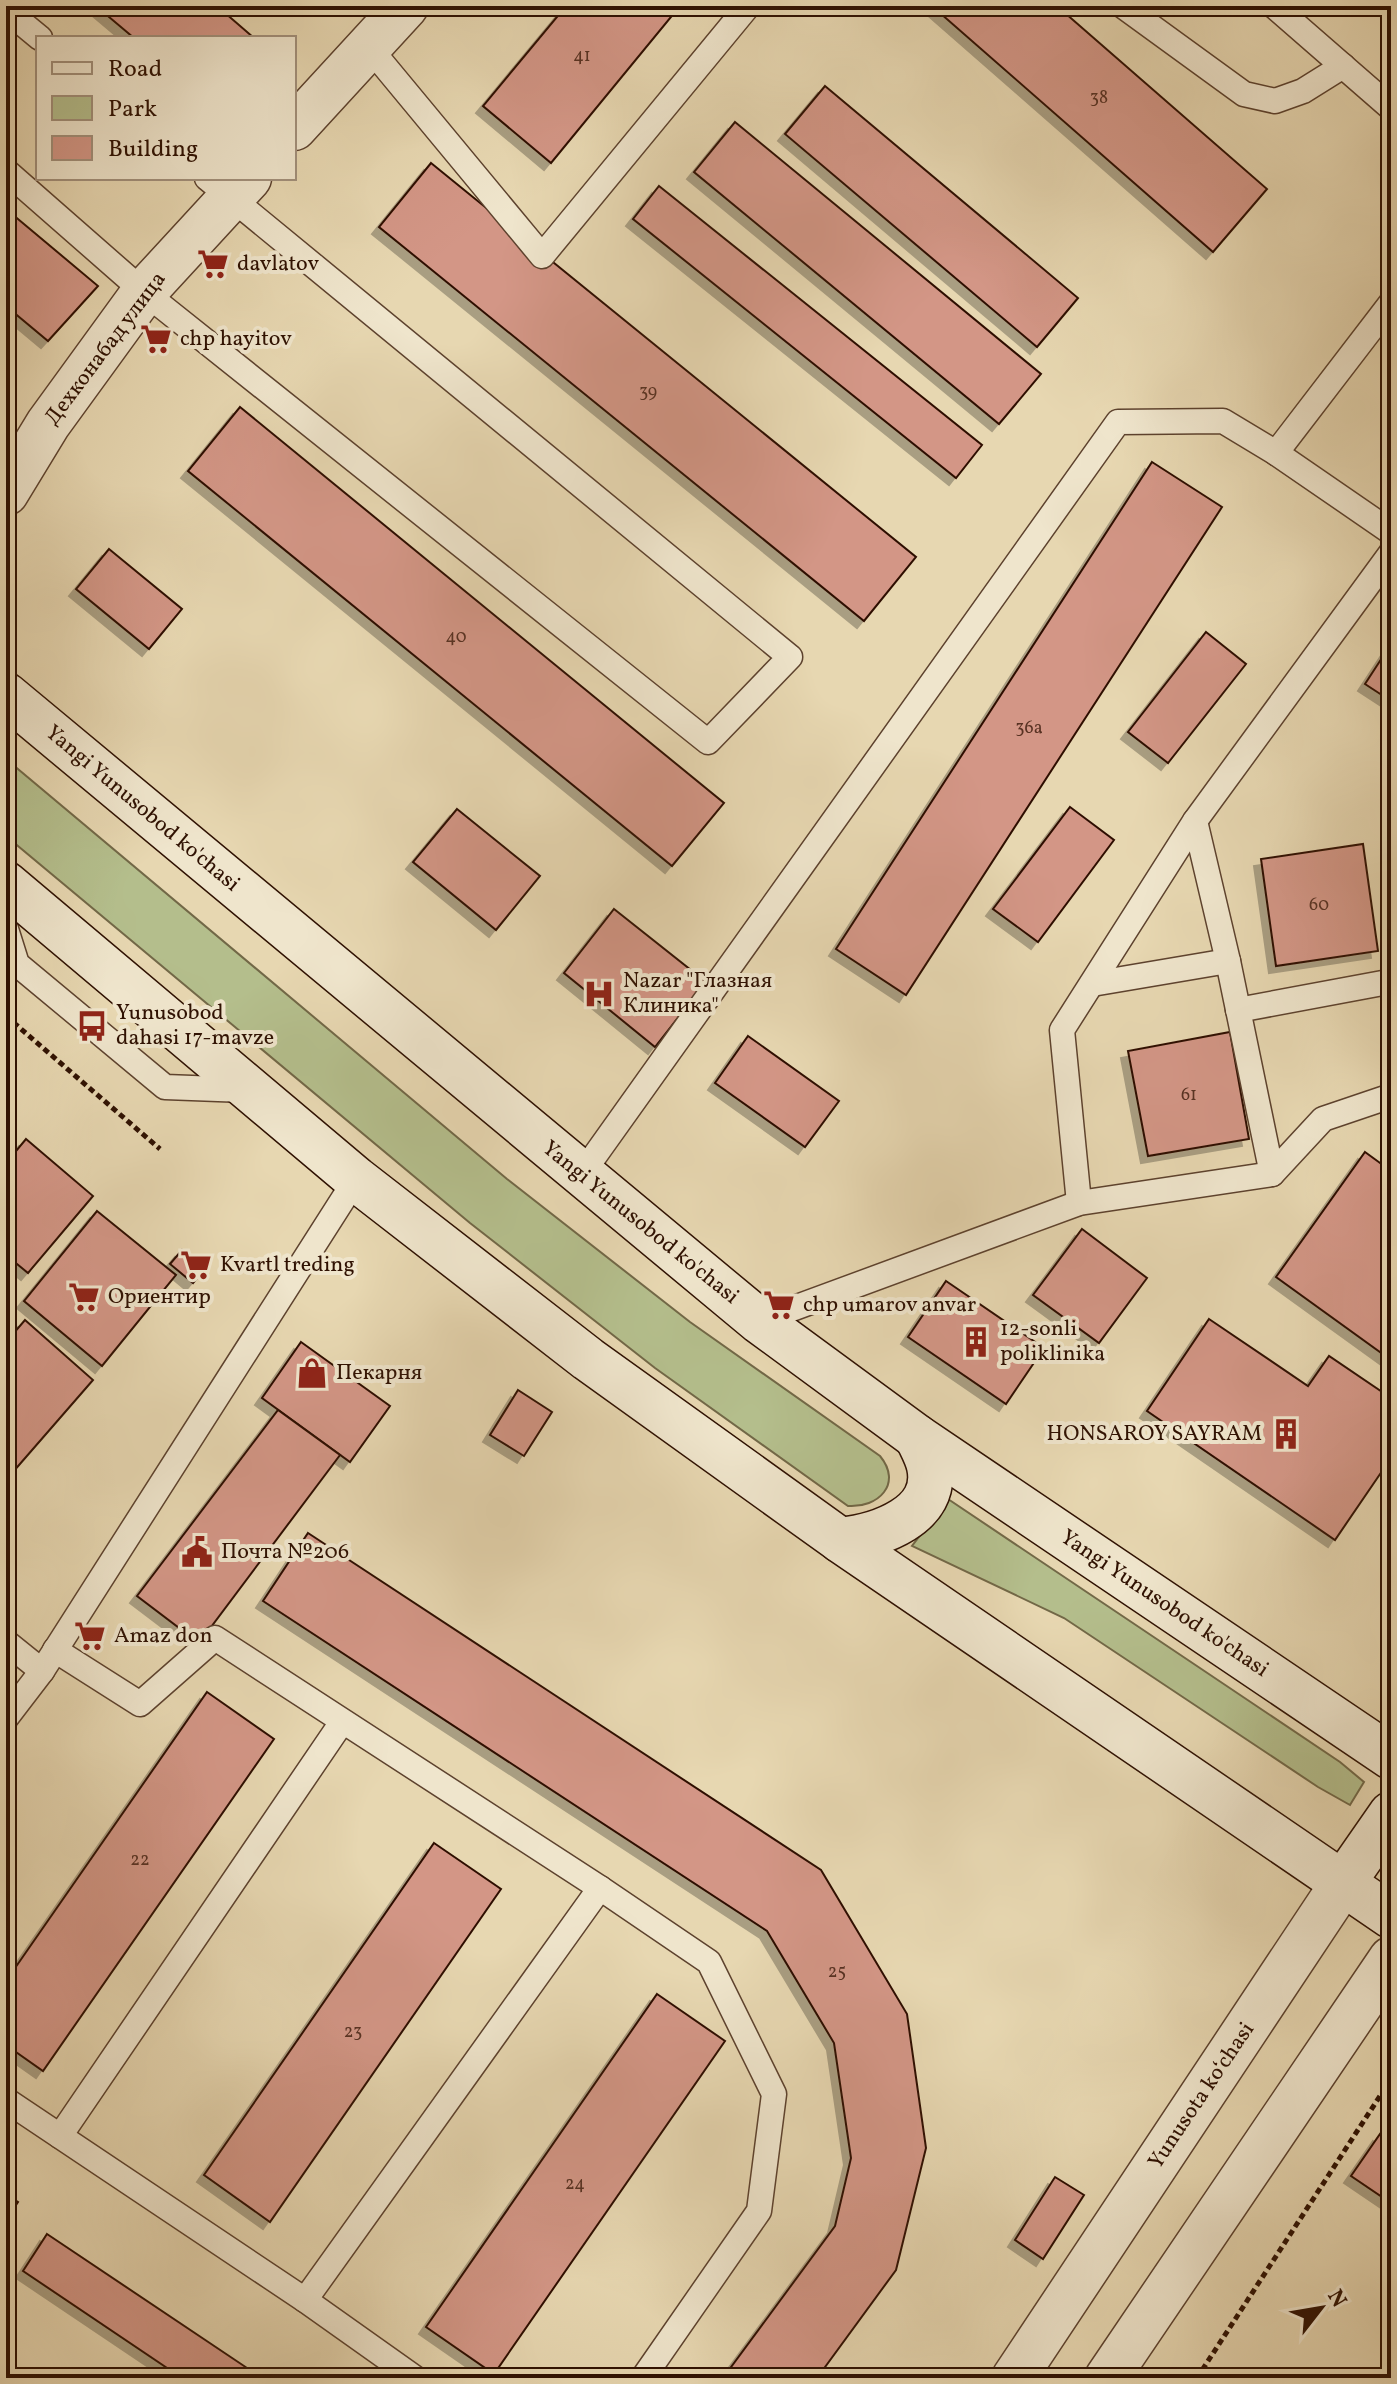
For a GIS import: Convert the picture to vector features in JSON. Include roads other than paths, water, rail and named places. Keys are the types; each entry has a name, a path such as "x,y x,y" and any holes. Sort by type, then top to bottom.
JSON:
{"main road":[{"path":"296,126 406,6"},
{"name":"Дехконабад улица","path":"6,493 48,424 144,292 229,185"},
{"name":"Yangi Yunusobod ko'chasi","path":"6,695 759,1321 917,1437 1391,1757"},
{"path":"6,884 356,1179 588,1359 840,1540 1391,1916"},
{"path":"840,1540 883,1531 899,1523 924,1500 930,1487 929,1465 917,1437"},
{"name":"Yunusota koʻchasi","path":"1014,2378 1391,1814"},
{"path":"1107,2378 1391,1959"}],"lane":[{"path":"368,46 542,256 748,6"},
{"path":"1123,6 1244,94 1275,101 1303,91 1343,66"},
{"path":"1274,6 1391,108"},
{"path":"6,10 38,36"},
{"path":"6,171 144,292 708,742 790,657 229,185"},
{"path":"1276,453 1391,303"},
{"path":"581,1175 1118,422 1223,421 1276,453 1391,532"},
{"path":"1079,1203 1062,1030 1195,821 1391,553"},
{"path":"1195,821 1228,961 1272,1174"},
{"path":"6,929 17,964 165,1087 252,1091"},
{"path":"1092,984 1228,961"},
{"path":"1238,1010 1388,982"},
{"path":"759,1321 1079,1203 1272,1174 1323,1119 1391,1096"},
{"path":"6,1718 42,1671 356,1179"},
{"path":"55,1650 140,1704 215,1638 709,1962 774,2094 759,2211 643,2378"},
{"path":"6,1642 42,1671"},
{"path":"60,2136 342,1722"},
{"path":"305,2300 600,1888"},
{"path":"6,2100 305,2300 415,2378"}],"place":[{"name":"davlatov","path":"213,264"},
{"name":"chp hayitov","path":"156,339"},
{"name":"Nazar \"Глазная Клиника\"","path":"599,994"},
{"name":"Yunusobod dahasi 17-mavze","path":"92,1026"},
{"name":"Kvartl treding","path":"196,1265"},
{"name":"Ориентир","path":"84,1297"},
{"name":"chp umarov anvar","path":"779,1305"},
{"name":"12-sonli poliklinika","path":"976,1342"},
{"name":"Пекарня","path":"312,1373"},
{"name":"HONSAROY SAYRAM","path":"1286,1434"},
{"name":"Почта №206","path":"197,1552"},
{"name":"Amaz don","path":"90,1636"}]}
